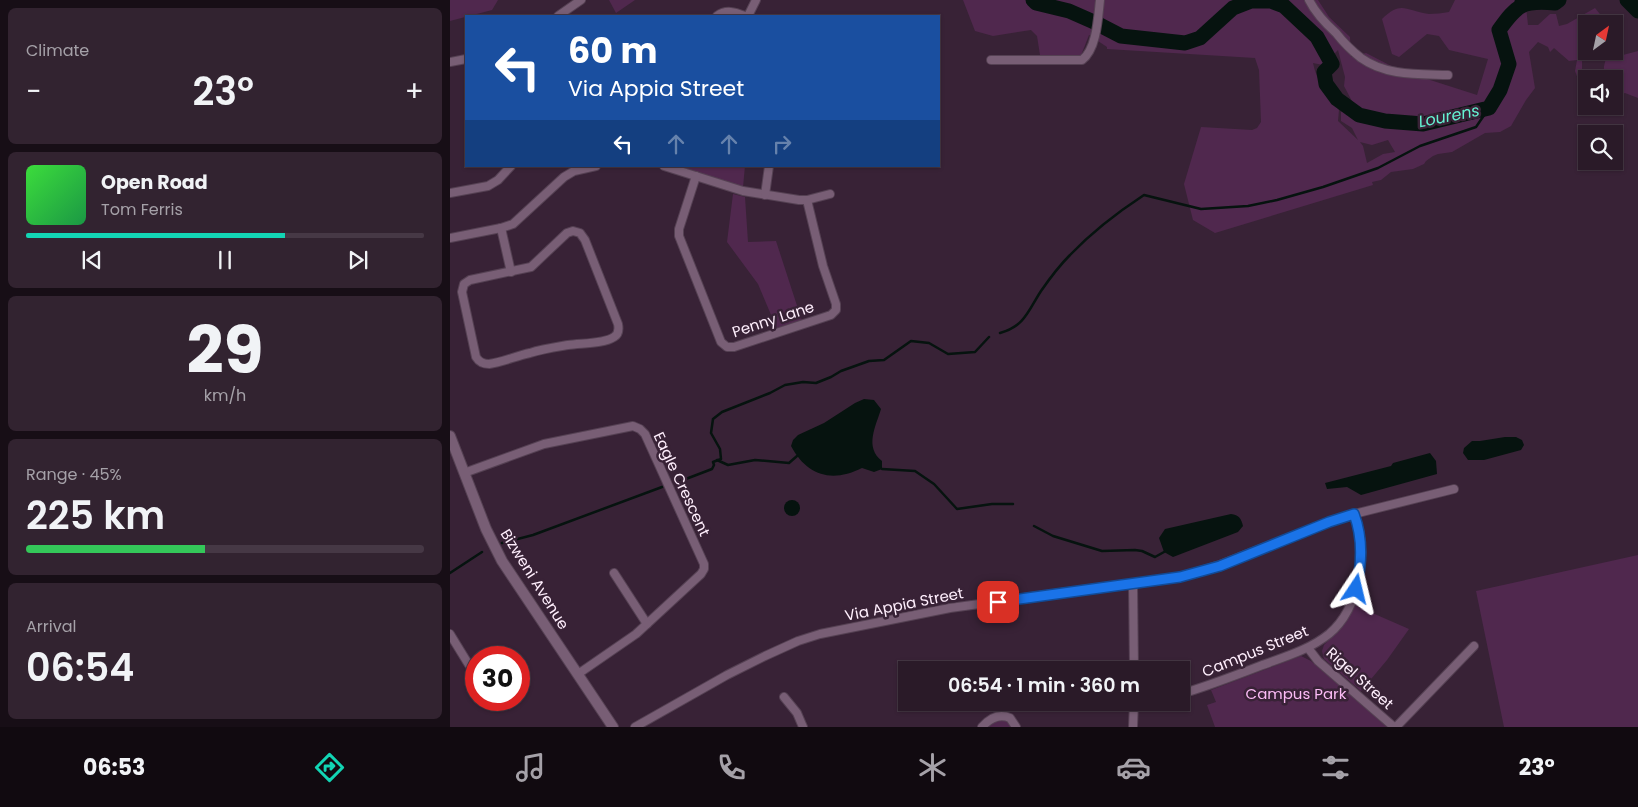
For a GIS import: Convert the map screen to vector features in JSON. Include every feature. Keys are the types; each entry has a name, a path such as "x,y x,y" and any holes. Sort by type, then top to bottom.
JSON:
{"street":[{"path":"559,15 581,0"},
{"path":"747,15 756,0"},
{"path":"991,60 1082,60 1091,48 1100,0"},
{"path":"1309,0 1331,28 1361,58 1380,68 1402,73 1448,75"},
{"path":"719,15 726,12 743,15"},
{"path":"450,62 465,59"},
{"path":"450,193 488,186 498,180 511,167"},
{"path":"450,238 501,228 517,221 564,176 574,171 592,167"},
{"path":"667,167 743,191 765,195 807,200 830,194"},
{"path":"765,195 769,167"},
{"name":"Penny Lane","path":"696,176 679,229 679,236 721,342 727,347 734,347 830,315 836,310 836,304 823,266 807,200"},
{"path":"501,228 512,272"},
{"path":"573,231 580,233 585,240 618,324 619,330 617,335 612,339 604,341 568,345 529,353 517,358 488,364 482,363 476,357 462,292 463,287 470,280 512,272 534,265 567,233 573,231"},
{"name":"Eagle Crescent","path":"464,472 544,444 630,427 637,427 643,431 704,566 701,574 647,624 619,647 578,674"},
{"name":"Bizweni Avenue","path":"450,436 486,529 499,555 614,727"},
{"name":"Via Appia Street","path":"635,727 694,693 765,656 798,641 820,634 950,608 1133,584 1202,572 1354,514 1454,489"},
{"name":"Campus Street","path":"1190,691 1308,648 1330,633 1345,613 1356,589 1360,570 1361,546 1354,514"},
{"path":"614,573 647,624"},
{"path":"1133,584 1134,661"},
{"path":"450,634 465,658"},
{"path":"1395,727 1474,646"},
{"name":"Rigel Street","path":"1308,648 1318,661 1395,727"},
{"path":"784,697 798,713 803,727"},
{"path":"1133,727 1136,711"},
{"path":"982,727 992,718 1001,716 1010,718 1016,727"}],"green space":[{"path":"450,0 498,0 492,10 465,15 465,17 450,21"},
{"path":"609,0 635,0 616,13"},
{"path":"963,0 1318,0 1329,17 1350,37 1351,57 1366,53 1399,70 1477,95 1488,59 1449,50 1439,36 1427,34 1399,57 1392,54 1382,19 1399,8 1429,14 1449,12 1455,0 1531,0 1526,7 1528,25 1538,25 1550,14 1556,14 1559,26 1578,18 1578,60 1582,60 1582,70 1578,70 1578,79 1575,71 1577,60 1569,61 1554,48 1550,52 1548,47 1538,42 1529,52 1535,88 1511,126 1500,132 1485,133 1452,152 1433,156 1424,164 1413,169 1391,172 1381,180 1372,182 1373,185 1215,233 1193,220 1184,184 1201,127 1252,130 1257,128 1261,122 1259,70 1255,58 1107,49 1107,47 1089,35 1080,58 1056,57 1040,55 1037,36 1031,30 993,36 975,31","holes":["1338,50 1345,77 1344,86 1353,103 1341,112 1341,121 1352,128 1358,140 1338,121 1339,110 1323,88 1313,63 1323,65","1388,140 1395,152 1383,154 1367,163 1363,146 1360,142 1372,145"]},
{"path":"1595,8 1601,15 1583,15"},
{"path":"1638,51 1638,98 1623,94 1623,70 1605,70 1605,60 1623,60 1623,55"},
{"path":"682,167 745,167 743,187"},
{"path":"733,194 745,197 748,242 776,241 802,321 777,329 758,284 727,242"},
{"path":"1638,555 1638,727 1504,727 1476,591"},
{"path":"1354,605 1409,629 1387,660 1361,691 1324,659 1322,651 1324,645 1341,627"},
{"name":"Campus Park","path":"1301,656 1311,661 1387,727 1215,727 1207,705 1216,702 1211,690"},
{"path":"1004,719 1013,727 987,727 991,723"}],"shaded area":[{"path":"864,399 874,400 881,409 874,429 872,443 882,461 882,469 874,472 862,468 851,473 831,476 813,470 797,456 791,446 793,440 798,435 824,423"},
{"path":"1516,437 1522,440 1524,445 1521,450 1484,460 1468,460 1463,453 1464,448 1472,441"},
{"path":"1430,453 1436,461 1437,474 1361,495 1347,487 1327,489 1325,483 1391,466 1393,463"},
{"path":"789,500 795,500 800,505 798,514 789,516 784,511 784,505"},
{"path":"1231,514 1239,517 1243,526 1238,532 1173,557 1164,552 1159,538 1165,529"}],"waterway":[{"name":"Lourens","path":"1033,0 1036,3 1069,11 1121,36 1185,43 1200,38 1233,8 1251,1 1271,1 1284,6 1317,37 1332,64 1324,72 1326,84 1337,99 1359,115 1385,121 1423,124 1489,108 1500,90 1509,64 1499,30 1521,6 1535,2 1555,3 1559,0"},
{"name":"Lourens","path":"1515,8 1516,0"},
{"name":"Lourens","path":"1627,0 1638,11"},
{"path":"1000,333 1021,322 1051,277 1087,238 1144,195 1201,209 1248,206 1277,200 1323,187 1378,168 1420,146 1476,127 1489,108"},
{"path":"678,482 712,469 713,462 721,459 720,449 711,433 713,419 722,412 785,385 803,382 816,383 869,361 884,360 911,341 929,343 948,354 975,352 989,337"},
{"path":"717,460 728,465 755,460 789,463 797,456"},
{"path":"882,469 915,471 934,484 957,509 992,504 1013,504"},
{"path":"502,543 533,535 662,487"},
{"path":"1034,526 1053,536 1102,551 1135,550 1155,557 1164,552"},
{"path":"450,573 482,552"}],"route":[{"path":"998,602 1160,581 1202,572 1354,514 1361,546 1360,570 1356,589"}]}
